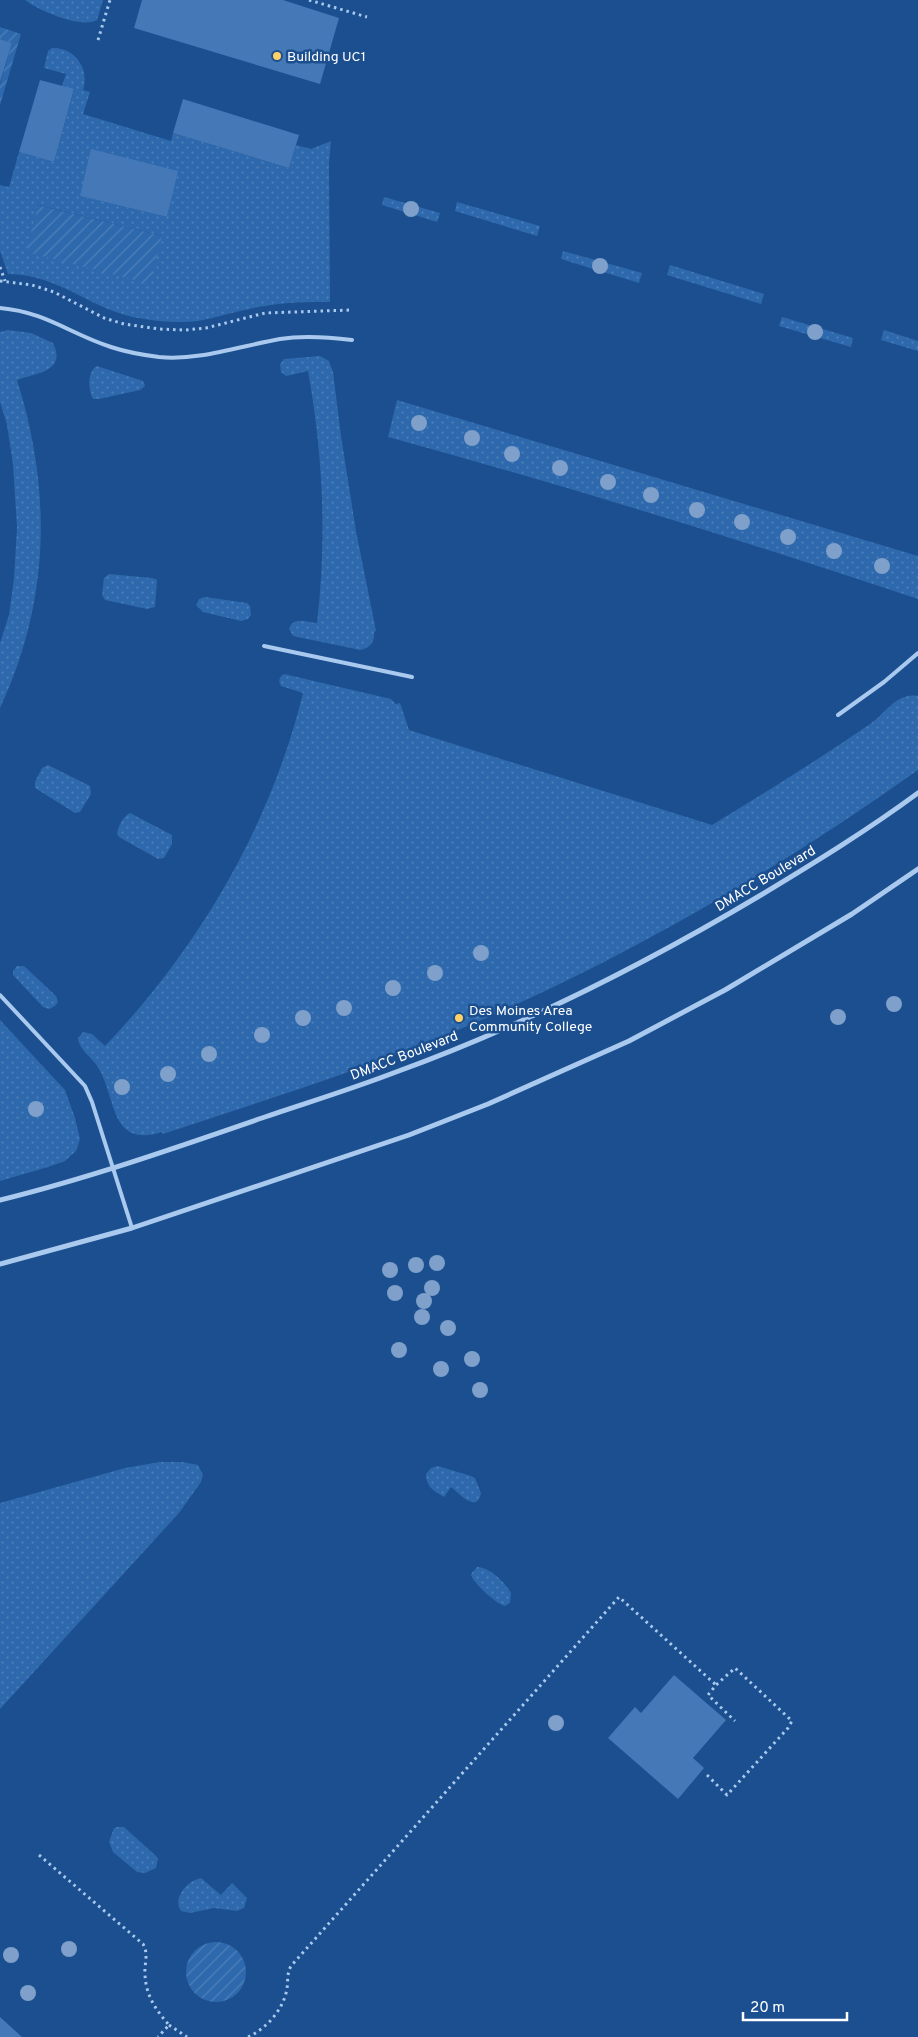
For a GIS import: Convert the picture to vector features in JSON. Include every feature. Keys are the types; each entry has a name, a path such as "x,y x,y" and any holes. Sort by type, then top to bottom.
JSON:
{"street":[{"name":"DMACC Boulevard","path":"0,1200 75,1181 397,1072 496,1032 602,983 706,928 888,816 918,793"},
{"path":"0,1264 132,1228 409,1135 488,1104 629,1041 725,990 852,914 918,869"}],"lane":[{"path":"0,308 30,312 110,347 160,357 180,358 216,353 292,338 328,337 352,340"},
{"path":"264,646 412,677"},
{"path":"838,715 884,682 918,653"},
{"path":"914,656 918,661"},
{"path":"0,995 85,1086 92,1102 132,1228"}],"path":[{"path":"98,40 110,0"},
{"path":"310,0 367,17"},
{"path":"0,267 5,281"},
{"path":"0,281 20,282 54,292 113,321 159,329 185,330 206,328 265,313 351,310"},
{"path":"248,2037 262,2029 278,2010 286,1995 288,1971 292,1966 619,1597 716,1684"},
{"path":"708,1775 727,1795 788,1728 792,1721 734,1668 716,1684 708,1695 735,1720"},
{"path":"39,1855 142,1944 146,1954 145,1978 156,2010 169,2025 186,2037"},
{"path":"158,2037 169,2025"}],"shaded area":[{"path":"25,0 103,0 97,20 81,22 71,21 50,14"},
{"path":"0,27 21,34 0,105 0,84 12,43 0,39"},
{"path":"52,48 68,51 79,61 84,74 83,90 90,92 83,114 171,141 173,133 289,168 296,145 311,149 331,141 329,163 330,302 281,304 248,309 198,321 164,321 126,315 45,280 8,274 0,251 0,185 9,187 19,152 54,162 74,90 62,86 66,74 44,68 48,51","holes":["177,171 167,217 81,196","39,205 162,236 27,252"]},
{"path":"384,197 440,213 437,222 382,205"},
{"path":"457,202 540,226 537,236 455,211"},
{"path":"38,205 162,236 150,284 26,252"},
{"path":"563,251 642,273 639,283 561,259"},
{"path":"670,265 764,294 761,304 667,275"},
{"path":"782,317 853,338 851,347 779,326"},
{"path":"8,330 31,333 53,343 56,360 53,366 47,370 17,380 36,463 40,504 40,546 37,586 29,627 17,668 0,708 0,643 9,615 14,579 17,527 13,464 7,425 0,402 0,332"},
{"path":"884,330 918,341 918,351 881,340"},
{"path":"320,356 329,361 333,372 356,531 376,631 374,632 374,639 371,644 367,648 360,650 293,636 289,629 297,621 317,623 322,560 322,497 317,434 308,371 286,376 281,372 280,364 284,359"},
{"path":"97,366 143,381 145,386 140,390 93,399 89,381 91,372"},
{"path":"397,400 918,556 918,599 654,514 388,437"},
{"path":"109,574 157,580 155,607 147,609 105,600 102,595 104,578"},
{"path":"205,597 247,603 250,606 251,615 248,619 241,621 203,612 196,605 199,599"},
{"path":"284,674 391,699 396,704 400,703 409,730 712,825 851,737 898,700 911,696 918,696 918,770 807,845 692,915 633,947 512,1006 451,1033 344,1074 163,1134 162,1132 145,1135 133,1133 124,1127 118,1118 105,1081 97,1065 83,1050 78,1038 83,1032 92,1034 105,1046 171,968 227,883 251,837 272,790 289,742 303,693 281,686 280,679"},
{"path":"48,765 90,786 91,794 80,812 75,813 35,788 35,782 42,768"},
{"path":"130,813 172,835 172,844 164,858 158,859 119,837 117,834 120,825 123,819"},
{"path":"17,966 24,966 56,996 58,1002 55,1006 49,1009 43,1007 13,975 13,971"},
{"path":"0,1020 65,1090 80,1139 76,1151 65,1161 0,1181"},
{"path":"160,1462 182,1462 198,1465 203,1475 201,1482 179,1513 0,1709 0,1503 125,1468"},
{"path":"438,1466 475,1478 481,1493 479,1499 476,1502 472,1502 463,1498 451,1487 444,1497 434,1491 427,1482 426,1474 431,1468"},
{"path":"477,1567 487,1570 501,1580 511,1593 510,1603 505,1606 501,1604 479,1587 471,1574"},
{"path":"124,1827 156,1856 158,1859 156,1868 145,1873 137,1872 113,1852 109,1842 114,1828"},
{"path":"201,1878 221,1895 232,1883 247,1898 244,1908 237,1911 214,1908 190,1913 181,1911 178,1901 182,1891 186,1886"},
{"path":"210,1942 222,1942 233,1947 241,1955 246,1966 244,1984 233,1997 222,2002 210,2002 199,1997 191,1989 186,1978 186,1966 191,1955 199,1947"}],"building":[{"name":"Building UC1","path":"142,0 283,0 339,18 320,84 134,28"},
{"path":"0,39 12,43 0,82"},
{"path":"40,80 74,89 54,162 19,152"},
{"path":"183,99 299,135 289,168 173,133"},
{"path":"91,149 178,171 167,217 80,196"},
{"path":"674,1675 726,1720 693,1758 704,1768 678,1799 608,1738 635,1707 641,1713"},
{"path":"0,2017 22,2037 0,2037"}],"place":[{"name":"Building UC1","path":"277,56"},
{"name":"Des Moines Area Community College","path":"459,1018"}]}
